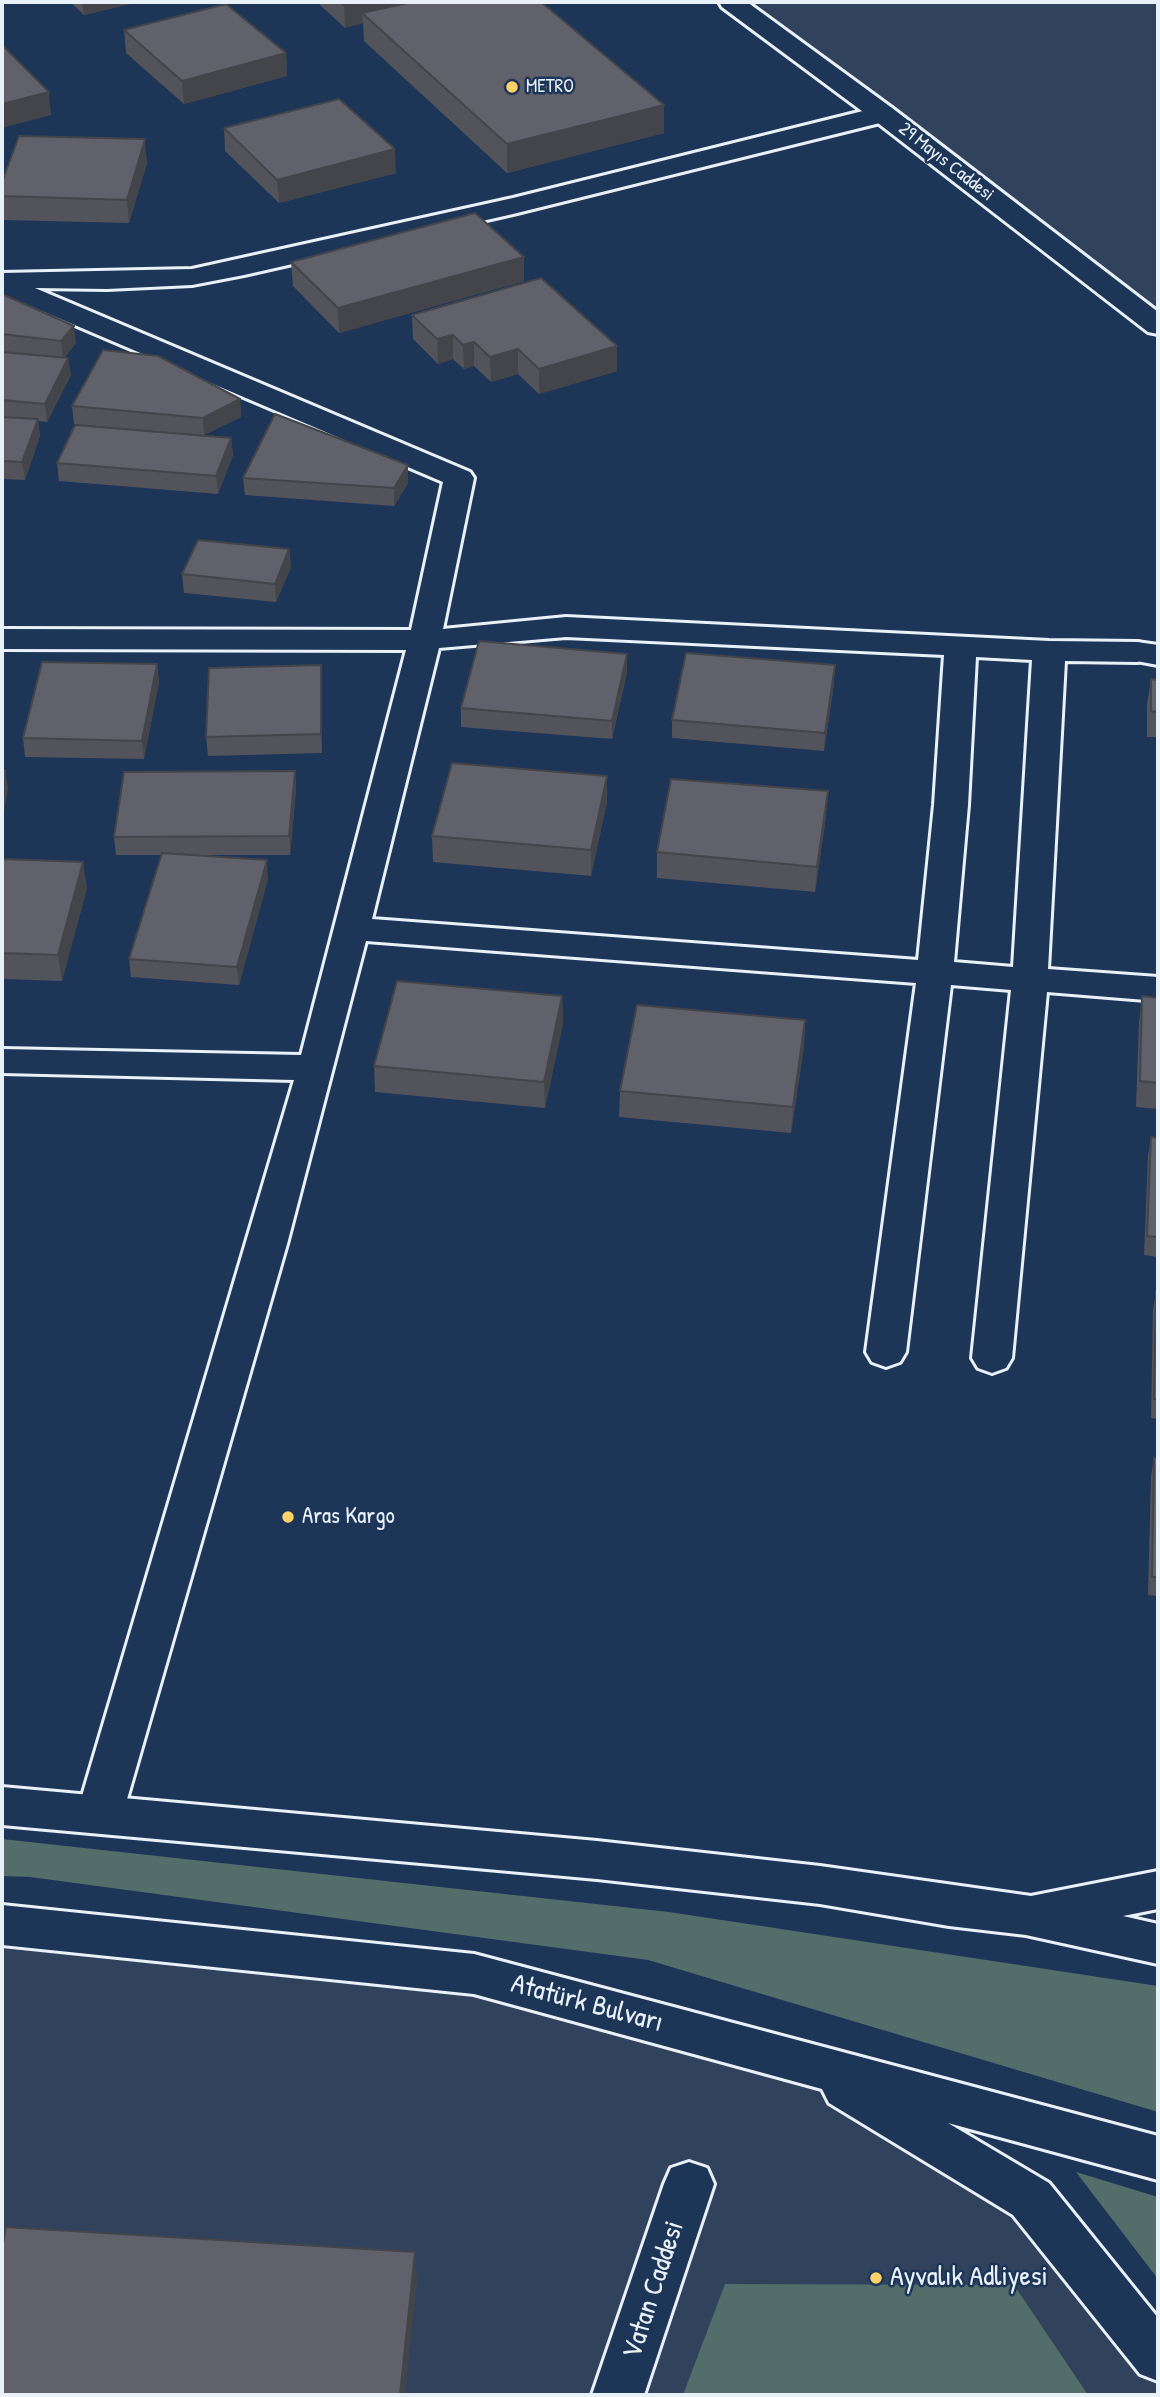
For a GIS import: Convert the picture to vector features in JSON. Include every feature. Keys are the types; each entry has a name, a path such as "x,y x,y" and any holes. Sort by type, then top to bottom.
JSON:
{"street":[{"name":"29 Mayıs Caddesi","path":"731,2 883,114 1158,326"},
{"path":"2,281 107,281 192,276 231,270 539,200 883,114"},
{"path":"2,281 459,478 438,567 425,640 316,1068 100,1813"},
{"path":"2,639 425,640 566,627 1049,651 1151,652"},
{"path":"886,1352 935,971 951,805 961,646"},
{"path":"992,1358 1030,979 1049,651"},
{"path":"352,929 1158,989"},
{"path":"2,1061 316,1068"},
{"path":"3,1803 820,1885 948,1906 1026,1915 1158,1944"},
{"path":"1026,1915 1158,1890"},
{"name":"Atatürk Bulvarı","path":"2,1925 474,1974 1158,2158"},
{"path":"808,2066 1031,2199 1158,2357"},
{"name":"Vatan Caddesi","path":"618,2395 689,2185"}],"shaded area":[{"path":"731,2 1158,2 1158,326 883,114"},
{"path":"2,1925 474,1974 808,2066 1031,2199 1158,2357 1158,2395 2,2395"}],"green space":[{"path":"2,1839 669,1912 1158,1986 1158,2112 648,1960 30,1877 2,1876"},
{"path":"1076,2172 1158,2197 1158,2279"},
{"path":"725,2284 1014,2285 1088,2395 683,2395"}],"building":[{"name":"METRO","path":"412,2 541,2 664,105 507,144 362,13"},
{"path":"226,4 286,53 182,81 124,30"},
{"path":"2,45 49,92 2,104"},
{"path":"339,99 395,149 277,180 224,128"},
{"path":"19,136 145,139 127,200 2,196 2,182"},
{"path":"475,213 524,257 338,308 291,262"},
{"path":"541,278 617,346 539,369 518,349 490,357 474,342 463,345 453,335 437,339 412,315"},
{"path":"2,294 74,326 61,341 2,334"},
{"path":"103,350 158,356 240,399 203,418 72,406"},
{"path":"2,352 68,358 45,404 2,400"},
{"path":"275,414 408,465 394,488 243,478"},
{"path":"2,417 38,419 22,462 2,461"},
{"path":"75,425 231,438 216,476 57,463"},
{"path":"198,540 289,549 275,584 182,574"},
{"path":"479,641 627,654 612,721 461,708"},
{"path":"686,653 835,665 825,733 672,720"},
{"path":"42,662 157,664 142,741 23,738"},
{"path":"321,665 321,734 206,737 209,668"},
{"path":"1151,679 1158,680 1158,712 1151,711"},
{"path":"452,763 607,776 591,850 432,836"},
{"path":"2,770 5,770 2,791"},
{"path":"295,771 289,836 114,837 124,772"},
{"path":"671,779 828,791 817,867 657,852"},
{"path":"162,853 267,860 237,967 129,959"},
{"path":"2,859 83,862 58,955 2,953"},
{"path":"397,981 562,996 544,1082 374,1066"},
{"path":"1142,996 1158,998 1158,1083 1140,1081"},
{"path":"637,1005 805,1020 793,1107 620,1091"},
{"path":"1151,1137 1158,1138 1158,1237 1147,1236"},
{"path":"1158,1291 1158,1400 1154,1399"},
{"path":"1154,1458 1158,1458 1158,1577 1152,1577"},
{"path":"6,2227 415,2252 400,2395 2,2395 2,2249"}],"place":[{"name":"METRO","path":"512,87"},
{"name":"Aras Kargo","path":"288,1517"},
{"name":"Ayvalık Adliyesi","path":"876,2278"}]}
